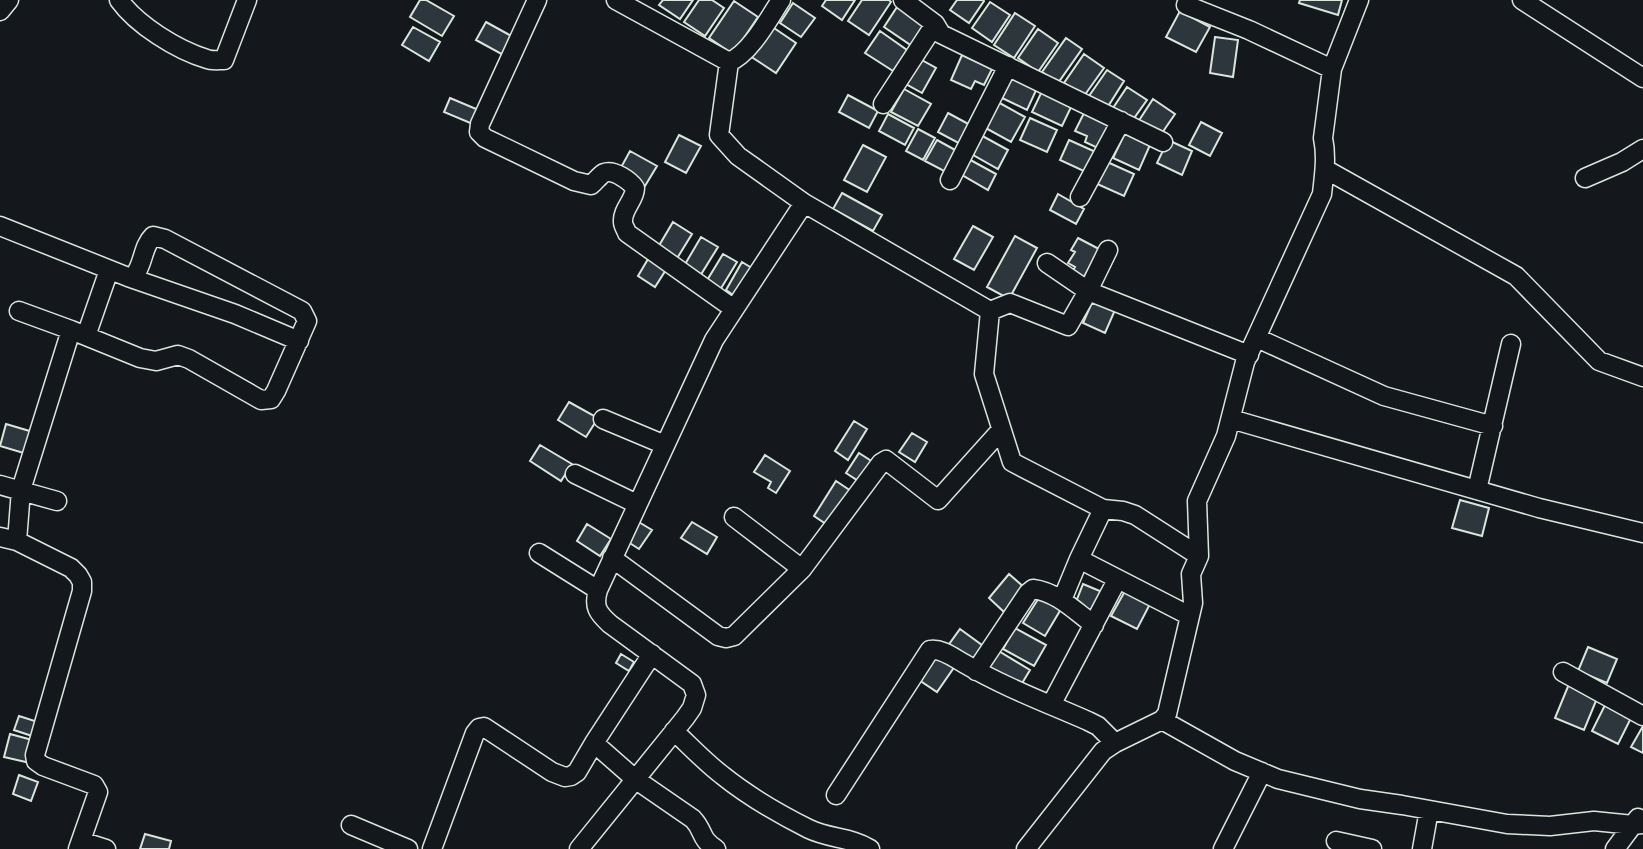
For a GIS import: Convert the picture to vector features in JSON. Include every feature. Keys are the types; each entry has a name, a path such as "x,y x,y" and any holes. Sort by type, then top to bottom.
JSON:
{"street":[{"path":"0,11 9,0"},
{"path":"119,0 127,12 163,39 209,60 224,60 247,0"},
{"path":"537,0 480,124 479,132 485,138 583,184 591,185 608,172 632,184 635,194 622,221 627,233 734,309"},
{"path":"616,0 729,62 737,59 750,44 781,0"},
{"path":"903,0 935,24 941,34 1163,142"},
{"path":"1026,849 1103,751 1162,720 1167,714 1193,603 1191,574 1199,556 1197,501 1226,436 1239,381 1253,346 1322,194 1325,169 1323,138 1332,69 1359,0"},
{"path":"1522,0 1643,78"},
{"path":"1186,5 1249,30 1332,69"},
{"path":"883,104 935,24"},
{"path":"729,62 719,135 738,156 804,203 990,311"},
{"path":"950,180 1008,66"},
{"path":"1080,197 1121,121"},
{"path":"1585,178 1622,162 1643,149"},
{"path":"1325,169 1516,276 1599,361 1643,377"},
{"path":"579,849 692,708 696,695 692,684 610,624 598,612 598,590 714,340 804,203"},
{"path":"0,226 109,270 235,314 299,341"},
{"path":"19,311 140,358 156,361 178,355 261,400 271,399 307,321 302,311 165,239 153,236 148,242 138,271 134,276 128,277"},
{"path":"990,311 1010,303 1068,326 1108,250"},
{"path":"1046,262 1088,291 1253,346 1384,396 1493,426"},
{"path":"106,849 79,845 98,792 94,785 44,766 36,761 35,755 82,591 82,582 71,568 9,539 21,490 78,333 109,270"},
{"path":"990,311 984,374 1012,462 1103,509 1135,515 1199,556"},
{"path":"1477,490 1511,344"},
{"path":"603,419 665,445"},
{"path":"1231,419 1539,508 1643,533"},
{"path":"612,558 718,635 726,638 734,636 803,569 881,463 886,460 938,500 1001,430"},
{"path":"575,474 638,504"},
{"path":"0,485 57,501"},
{"path":"1062,600 1103,509"},
{"path":"734,517 803,569"},
{"path":"539,553 598,590"},
{"path":"1079,559 1190,616"},
{"path":"1051,705 1117,580"},
{"path":"976,671 1033,589 1062,600 1094,625"},
{"path":"836,795 930,650 943,652 976,671 1098,726 1115,743"},
{"path":"432,849 479,728 484,727 559,776 571,776 577,772 652,654"},
{"path":"1563,672 1643,716"},
{"path":"1162,720 1235,761 1278,779 1348,796 1507,824 1550,826 1640,820"},
{"path":"674,731 734,785 798,824 825,836 853,841 870,849"},
{"path":"594,743 635,779 693,819 704,839 716,849"},
{"path":"1223,849 1262,772"},
{"path":"1422,849 1429,810"},
{"path":"1615,849 1640,820"},
{"path":"351,825 408,849"},
{"path":"1336,841 1372,849"}],"building":[{"path":"420,0 426,0 454,16 442,36 410,17"},
{"path":"663,0 693,0 680,19 659,5"},
{"path":"699,0 712,0 724,8 705,36 684,22"},
{"path":"826,0 855,0 842,20 822,6"},
{"path":"862,0 891,2 869,35 848,21"},
{"path":"957,0 984,1 969,23 950,10"},
{"path":"1300,0 1342,0 1338,15 1299,3"},
{"path":"734,1 758,17 733,54 709,38"},
{"path":"990,2 1010,15 992,42 972,28"},
{"path":"793,3 815,18 801,37 780,23"},
{"path":"899,4 927,23 912,46 884,27"},
{"path":"1180,11 1210,27 1196,52 1166,37"},
{"path":"1015,13 1035,26 1014,58 994,45"},
{"path":"486,22 515,38 505,56 476,40"},
{"path":"771,26 796,43 776,73 750,56"},
{"path":"413,27 440,42 429,61 402,45"},
{"path":"1038,29 1058,43 1038,72 1018,58"},
{"path":"880,31 907,50 893,71 865,53"},
{"path":"1215,37 1238,40 1233,77 1210,73"},
{"path":"1066,38 1082,49 1058,83 1042,72"},
{"path":"1084,54 1104,68 1084,96 1064,83"},
{"path":"962,55 992,69 984,85 975,81 971,89 951,80"},
{"path":"920,59 936,68 922,93 906,84"},
{"path":"1107,70 1124,81 1107,108 1089,96"},
{"path":"1013,74 1038,86 1027,110 1002,98"},
{"path":"1127,87 1147,100 1132,121 1113,108"},
{"path":"904,89 931,104 918,126 891,112"},
{"path":"1043,89 1073,103 1062,126 1032,112"},
{"path":"848,95 878,111 869,128 839,112"},
{"path":"450,98 481,111 475,125 444,112"},
{"path":"1153,99 1175,114 1160,136 1138,122"},
{"path":"996,101 1025,117 1011,142 982,126"},
{"path":"948,113 974,127 964,146 938,132"},
{"path":"1084,113 1113,126 1102,150 1085,142 1087,136 1075,131"},
{"path":"888,114 914,128 905,145 879,131"},
{"path":"1030,118 1057,130 1047,152 1020,140"},
{"path":"1201,122 1222,133 1210,156 1189,145"},
{"path":"918,129 935,138 923,160 906,151"},
{"path":"977,133 1008,150 998,169 966,151"},
{"path":"1125,133 1150,145 1139,170 1113,158"},
{"path":"679,135 701,146 686,173 665,162"},
{"path":"937,140 957,151 946,172 925,161"},
{"path":"1069,140 1098,153 1088,173 1060,160"},
{"path":"1168,140 1192,151 1182,175 1157,163"},
{"path":"863,145 886,157 867,192 844,180"},
{"path":"630,151 657,166 645,186 619,171"},
{"path":"965,157 996,174 988,190 957,172"},
{"path":"1105,161 1134,174 1124,196 1095,183"},
{"path":"842,193 882,215 873,231 833,209"},
{"path":"1058,194 1084,209 1076,224 1050,210"},
{"path":"673,222 692,234 676,260 657,249"},
{"path":"973,226 993,237 974,270 954,259"},
{"path":"1015,236 1037,248 1009,299 987,287"},
{"path":"701,237 718,247 700,276 684,266"},
{"path":"1078,238 1099,249 1083,279 1072,273 1075,267 1068,263 1075,252 1071,250"},
{"path":"651,254 669,265 655,287 638,276"},
{"path":"723,254 737,262 720,290 706,282"},
{"path":"742,262 755,270 736,297 726,290"},
{"path":"1093,300 1115,310 1105,333 1083,323"},
{"path":"569,402 598,418 586,437 558,420"},
{"path":"854,421 867,429 848,460 835,451"},
{"path":"6,424 33,432 27,454 0,446"},
{"path":"912,433 927,442 915,462 899,452"},
{"path":"540,445 572,464 561,481 530,461"},
{"path":"859,453 873,462 860,482 846,473"},
{"path":"765,455 790,471 776,493 768,488 771,482 754,472"},
{"path":"836,481 851,491 829,526 814,516"},
{"path":"1460,500 1489,508 1482,536 1452,528"},
{"path":"637,521 652,530 639,549 625,540"},
{"path":"692,522 717,537 707,554 681,538"},
{"path":"587,524 611,539 600,556 577,541"},
{"path":"1009,574 1025,588 1004,612 989,598"},
{"path":"1083,584 1107,594 1097,616 1074,607"},
{"path":"1125,591 1150,604 1137,629 1111,616"},
{"path":"1040,596 1061,609 1045,636 1023,623"},
{"path":"1015,628 1046,645 1034,666 1003,649"},
{"path":"960,629 986,648 972,665 947,647"},
{"path":"1588,647 1617,659 1607,683 1578,671"},
{"path":"997,650 1030,670 1021,685 987,666"},
{"path":"934,652 955,666 937,692 916,678"},
{"path":"621,654 634,662 629,671 616,663"},
{"path":"1569,684 1598,696 1584,730 1555,718"},
{"path":"1606,703 1632,716 1618,744 1592,731"},
{"path":"19,716 38,722 32,736 14,730"},
{"path":"1643,726 1643,753 1631,747"},
{"path":"10,734 36,741 30,763 4,757"},
{"path":"19,775 38,782 31,801 13,794"},
{"path":"145,834 171,841 169,849 140,849"}]}
